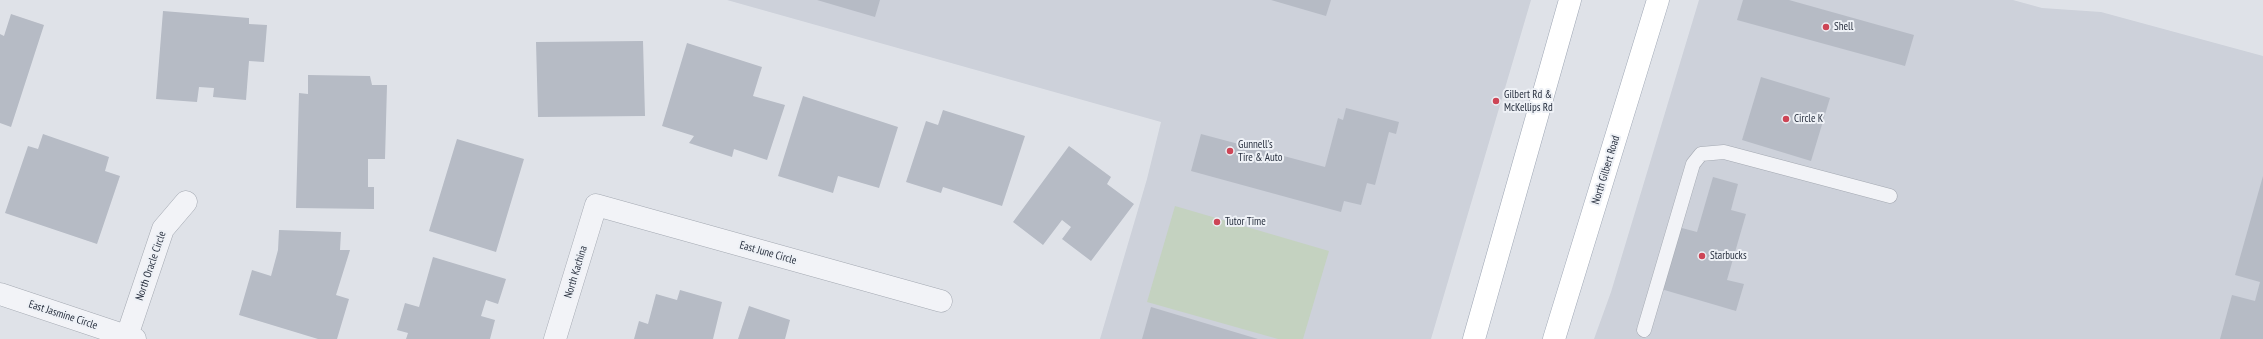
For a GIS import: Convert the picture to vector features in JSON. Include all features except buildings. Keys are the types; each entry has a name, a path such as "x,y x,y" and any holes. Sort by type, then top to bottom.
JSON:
{"main road":[{"path":"1474,339 1570,0"},
{"name":"North Gilbert Road","path":"1554,339 1658,0"}],"street":[{"name":"North Oracle Circle","path":"129,338 163,229 186,202"},
{"name":"East June Circle","path":"596,205 940,301"},
{"name":"North Kachina","path":"555,339 596,205"},
{"name":"East Jasmine Circle","path":"0,294 129,338"}],"lane":[{"path":"1644,330 1693,164 1701,154 1724,152 1890,196"}],"shaded area":[{"path":"727,0 1531,0 1431,339 1100,339 1147,179 1161,122"},
{"path":"1699,0 2013,0 2042,8 2101,12 2263,56 2263,339 1594,339 1611,292"}],"green space":[{"path":"1175,206 1329,251 1303,339 1278,339 1147,302"}],"place":[{"name":"Shell","path":"1826,27"},
{"name":"Gilbert Rd & McKellips Rd","path":"1496,101"},
{"name":"Circle K","path":"1786,119"},
{"name":"Gunnell's Tire & Auto","path":"1230,151"},
{"name":"Tutor Time","path":"1217,222"},
{"name":"Starbucks","path":"1702,256"}]}
